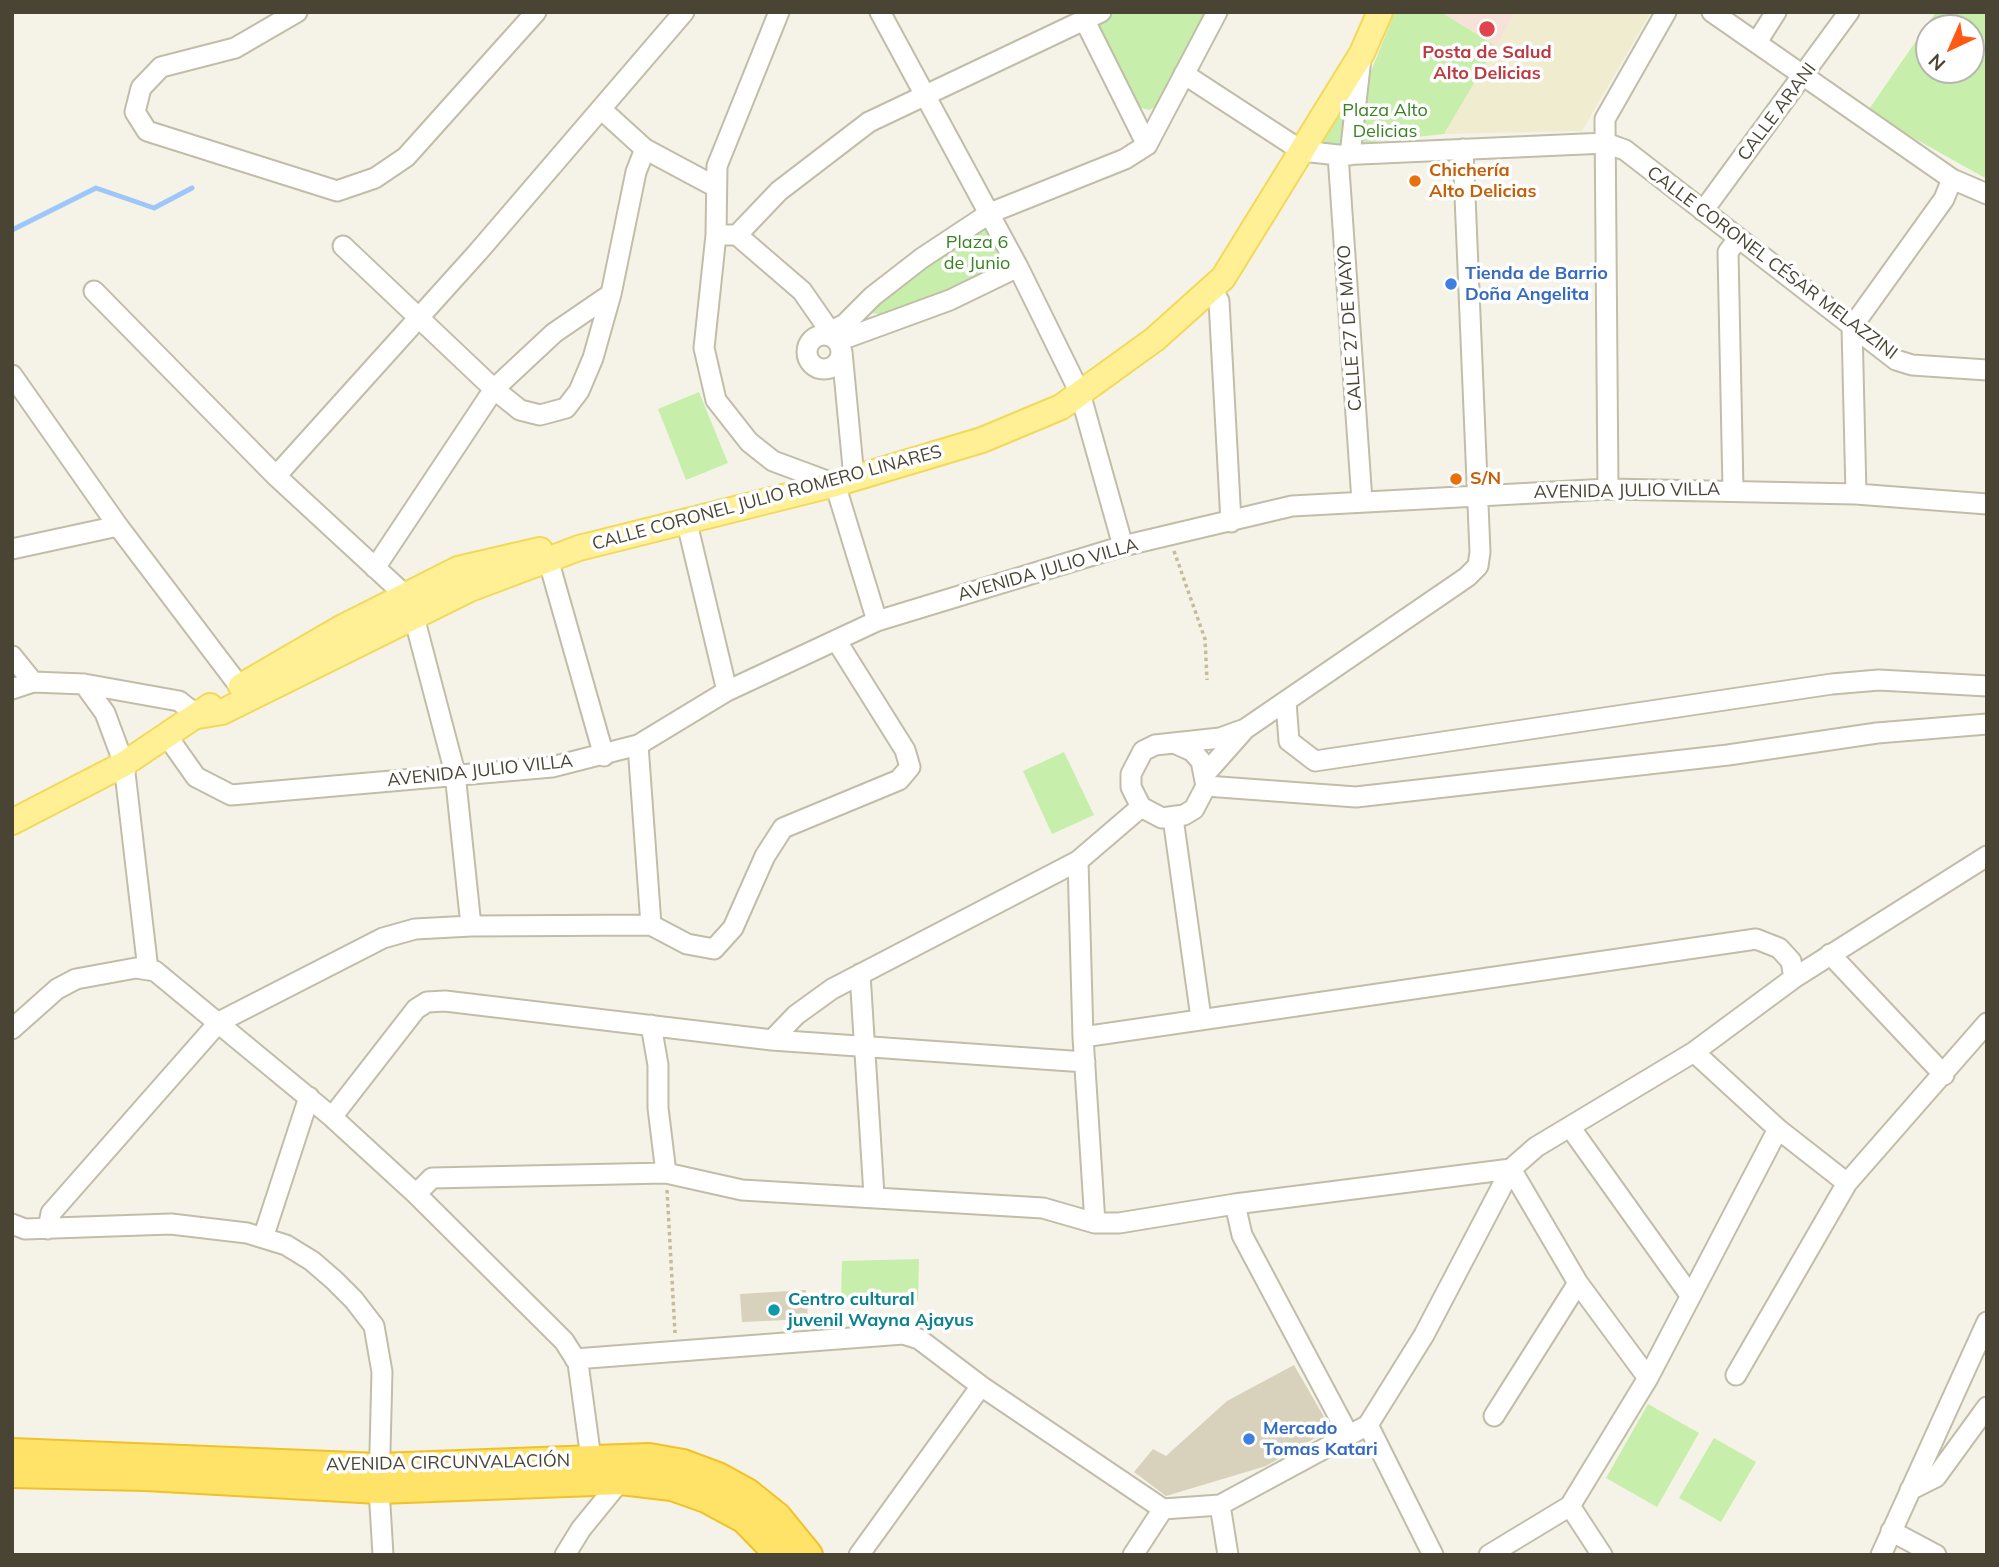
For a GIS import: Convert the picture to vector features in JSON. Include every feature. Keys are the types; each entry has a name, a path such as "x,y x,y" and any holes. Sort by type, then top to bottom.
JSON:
{"highway":[{"name":"AVENIDA CIRCUNVALACIÓN","path":"12,1453 379,1478"},
{"name":"AVENIDA CIRCUNVALACIÓN","path":"12,1473 379,1478 589,1469 649,1458 683,1464 718,1477 747,1493 777,1517 808,1555"},
{"name":"AVENIDA CIRCUNVALACIÓN","path":"589,1469 621,1480 672,1486 706,1498 745,1519 780,1555"}],"main road":[{"name":"CALLE CORONEL JULIO ROMERO LINARES","path":"198,716 240,687 339,629 470,589 579,548 844,481 982,440 1061,407 1155,339 1223,278 1362,53 1380,12"},
{"name":"CALLE CORONEL JULIO ROMERO LINARES","path":"198,716 222,712 410,606 458,569 534,550 579,548"},
{"path":"12,822 124,764 198,716"}],"street":[{"path":"297,12 235,48 161,67 141,88 135,112 147,131 163,139 337,191 375,178 406,157 536,12"},
{"path":"276,476 418,319 684,12"},
{"path":"779,12 717,166 716,235 704,348 716,400 748,442 773,461 844,481"},
{"path":"880,12 1018,267 1080,393 1123,547"},
{"path":"823,369 834,366 833,339 845,324 873,296 922,258 989,213 1125,159 1147,145 1217,12"},
{"path":"1608,489 1605,119 1666,12"},
{"path":"1712,12 1952,179 1987,194"},
{"path":"1757,42 1776,12"},
{"name":"CALLE ARANI","path":"1703,211 1805,76 1849,12"},
{"path":"737,235 779,191 869,122 1092,16 1147,145"},
{"name":"CALLE 27 DE MAYO","path":"1362,53 1344,155 1362,500"},
{"path":"1184,74 1302,151 1344,155 1605,143"},
{"path":"601,109 645,149 716,187"},
{"name":"CALLE CORONEL CÉSAR MELAZZINI","path":"1605,143 1625,150 1896,360 1912,365 1987,370"},
{"path":"343,246 418,319 520,410 540,415 566,408 579,391 593,358 611,294 636,172 645,149"},
{"path":"1245,729 1206,779 1194,809 1173,818 1162,818 1141,807 1131,787 1135,761 1155,745 1220,738 1245,729 1467,577 1478,566 1463,149"},
{"path":"1856,494 1852,327 1944,199 1952,179"},
{"path":"716,235 737,235 802,291 833,339 845,384 844,481 877,621"},
{"path":"1733,489 1727,252 1738,239"},
{"path":"845,384 809,360 807,349 812,339 833,339 950,300 1018,267"},
{"path":"1211,289 1219,301 1231,522"},
{"path":"94,291 276,476 375,568 410,606 455,773 471,926"},
{"path":"375,568 494,389 554,333 611,294"},
{"path":"12,375 118,526 240,687"},
{"name":"AVENIDA JULIO VILLA","path":"167,736 196,777 231,795 455,773 552,767 604,756 638,745 727,691 877,621 1123,547 1292,506 1362,500 1608,489 1733,489 1856,494 1987,504"},
{"path":"686,519 727,691"},
{"path":"12,549 118,526"},
{"path":"548,559 604,756"},
{"path":"48,1229 51,1213 219,1022 383,937 415,929 471,926 651,925 687,944 714,949 733,928 765,856 783,828 899,780 910,767 905,750 836,640"},
{"path":"12,656 33,682"},
{"path":"1286,702 1289,741 1315,761 1832,684 1879,680 1987,686"},
{"path":"12,689 33,682 84,684 179,701 198,716"},
{"path":"84,684 105,713 124,764 148,970"},
{"path":"1206,779 1356,797 1728,755 1877,733 1987,724"},
{"path":"1174,743 1192,751 1206,779"},
{"path":"638,745 651,925"},
{"path":"772,1040 796,1015 832,989 1078,861 1141,807"},
{"path":"1173,818 1201,1018"},
{"path":"575,1359 676,1349 903,1334 919,1339 981,1386 1163,1509 1220,1505 1368,1425 1423,1335 1511,1169 1536,1147 1695,1052 1794,978 1987,856"},
{"path":"1078,861 1083,1037 1095,1223"},
{"path":"1083,1037 1756,939 1779,948 1791,961 1794,978"},
{"path":"1830,954 1944,1075"},
{"path":"12,1029 57,989 76,979 136,968 155,971 332,1117 416,1194 564,1341 575,1359 582,1386 589,1469"},
{"path":"860,974 874,1195"},
{"path":"332,1117 416,1009 426,1002 444,1001 772,1040 1085,1062"},
{"path":"1736,1375 1847,1183 1987,1023"},
{"path":"651,1025 666,1173"},
{"path":"1695,1052 1778,1129 1847,1183"},
{"path":"263,1238 309,1097"},
{"path":"1570,1127 1690,1295"},
{"path":"1489,1555 1570,1506 1648,1378 1778,1129"},
{"path":"416,1194 432,1178 666,1173 743,1190 874,1195 1043,1208 1095,1223 1119,1223 1235,1204 1511,1169"},
{"path":"1511,1169 1578,1283 1648,1378"},
{"path":"1235,1204 1242,1235 1348,1434"},
{"path":"12,1224 25,1229 171,1224 263,1238 286,1245 312,1261 354,1300 374,1326 382,1372 379,1478 383,1555"},
{"path":"1494,1416 1578,1283"},
{"path":"1881,1555 1987,1322"},
{"path":"859,1555 981,1386"},
{"path":"1910,1490 1936,1477 1987,1407"},
{"path":"1368,1425 1433,1555"},
{"path":"565,1555 581,1529 621,1480"},
{"path":"1220,1505 1228,1555"},
{"path":"1570,1506 1602,1555"},
{"path":"1133,1555 1163,1509"},
{"path":"1891,1531 1936,1555"}],"path":[{"path":"1169,536 1205,639 1207,680"},
{"path":"666,1173 676,1349"}],"shaded area":[{"name":"Posta de Salud Alto Delicias","path":"1441,12 1516,12 1496,46"},
{"path":"1516,12 1651,12 1582,131 1444,134"}],"green space":[{"path":"1115,12 1208,12 1158,106 1149,110 1138,107 1101,33 1099,23"},
{"name":"Plaza Alto Delicias","path":"1395,12 1441,12 1496,46 1444,134 1363,143 1365,86"},
{"path":"1936,12 1987,12 1987,179 1867,112 1915,42 1915,84 1985,84 1985,14 1935,14"},
{"path":"1355,71 1345,149 1316,140"},
{"name":"Plaza 6 de Junio","path":"989,224 1006,261 948,291 889,315 870,313 879,299"},
{"path":"699,392 728,463 686,480 658,409"},
{"path":"1064,752 1094,815 1052,834 1023,771"},
{"path":"919,1259 918,1301 841,1302 842,1261"},
{"path":"1648,1404 1699,1433 1657,1507 1606,1478"},
{"path":"1714,1438 1756,1462 1721,1522 1679,1498"}],"building":[{"path":"806,1290 808,1319 742,1322 740,1294"},
{"name":"Mercado Tomas Katari","path":"1294,1365 1331,1429 1266,1466 1166,1496 1134,1472 1153,1449 1166,1456 1227,1401"}],"waterway":[{"path":"12,230 96,188 154,208 192,188"}],"place":[{"name":"Posta de Salud Alto Delicias","path":"1487,29"},
{"name":"Chichería Alto Delicias","path":"1415,181"},
{"name":"Tienda de Barrio Doña Angelita","path":"1451,284"},
{"name":"S/N","path":"1456,479"},
{"name":"Centro cultural juvenil Wayna Ajayus","path":"774,1310"},
{"name":"Mercado Tomas Katari","path":"1249,1439"}]}
